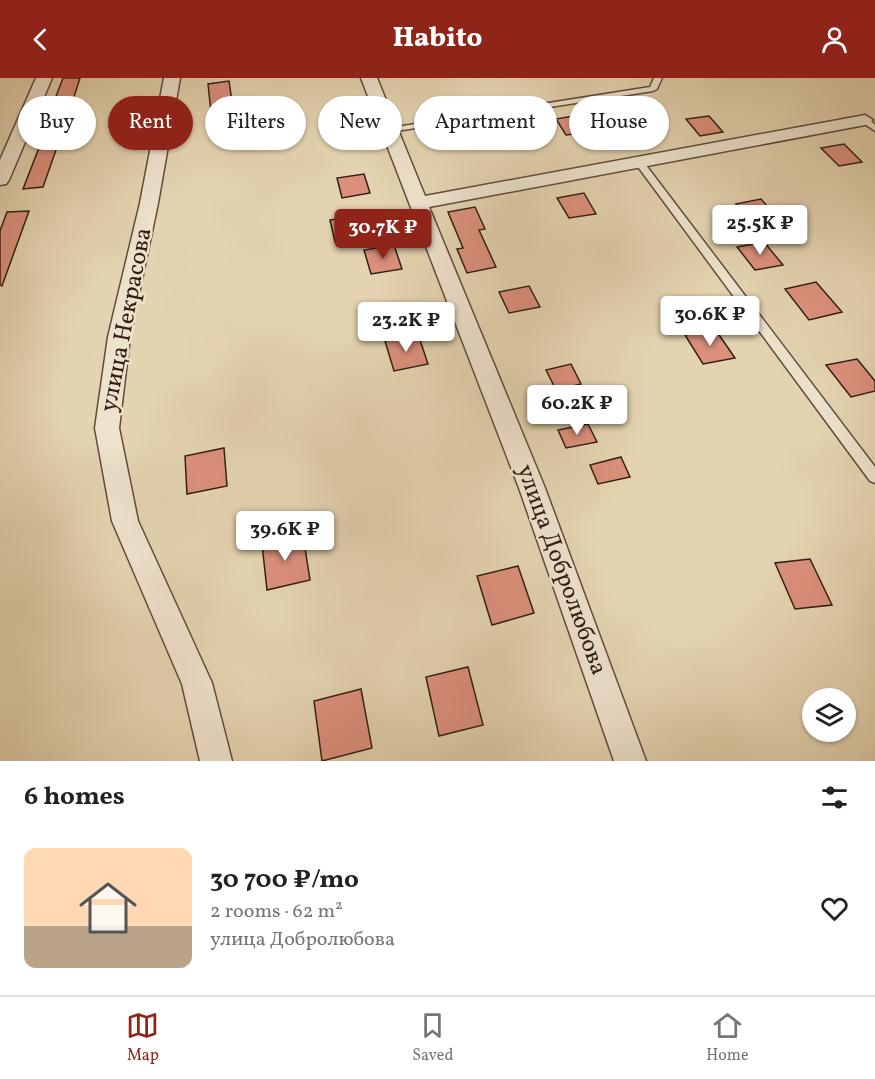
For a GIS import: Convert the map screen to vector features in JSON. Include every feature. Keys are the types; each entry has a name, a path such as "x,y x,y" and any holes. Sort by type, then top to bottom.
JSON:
{"street":[{"path":"0,180 44,78"},
{"name":"улица Некрасова","path":"172,78 149,203 119,337 107,428 125,521 197,683 216,761"},
{"name":"улица Добролюбова","path":"369,78 376,96"},
{"path":"417,203 639,162 870,124"},
{"name":"улица Добролюбова","path":"397,150 532,488 630,761"}],"lane":[{"path":"402,128 653,89 658,78"},
{"path":"639,162 875,477"}],"building":[{"path":"63,78 80,78 74,96 56,96"},
{"path":"229,81 231,96 209,96 208,84"},
{"path":"709,116 723,132 700,136 686,119"},
{"path":"569,117 569,135 566,135 557,119"},
{"path":"844,144 862,162 839,166 821,148"},
{"path":"38,150 56,150 43,187 23,189"},
{"path":"364,174 370,193 342,198 337,178"},
{"path":"584,193 596,214 569,218 557,198"},
{"path":"761,199 779,220 753,225 736,204"},
{"path":"475,207 485,229 479,230 496,267 467,273 457,249 463,248 448,212"},
{"path":"29,211 2,286 0,285 0,231 7,212"},
{"path":"358,215 365,237 335,242 330,220"},
{"path":"764,242 783,265 755,270 737,247"},
{"path":"394,245 402,269 371,274 364,250"},
{"path":"816,282 842,312 809,320 785,289"},
{"path":"529,286 540,307 509,313 499,292"},
{"path":"715,329 735,358 703,364 685,335"},
{"path":"418,334 428,364 394,371 385,341"},
{"path":"857,359 875,381 875,391 851,397 826,365"},
{"path":"571,364 581,384 556,390 546,370"},
{"path":"588,424 597,442 566,448 558,430"},
{"path":"224,448 227,486 187,494 185,456"},
{"path":"621,457 630,477 598,484 590,465"},
{"path":"303,535 310,580 267,590 262,544"},
{"path":"810,559 832,605 795,609 775,563"},
{"path":"518,566 534,613 492,625 477,576"},
{"path":"468,667 483,725 439,736 426,677"},
{"path":"361,689 372,748 322,761 314,701"}]}
